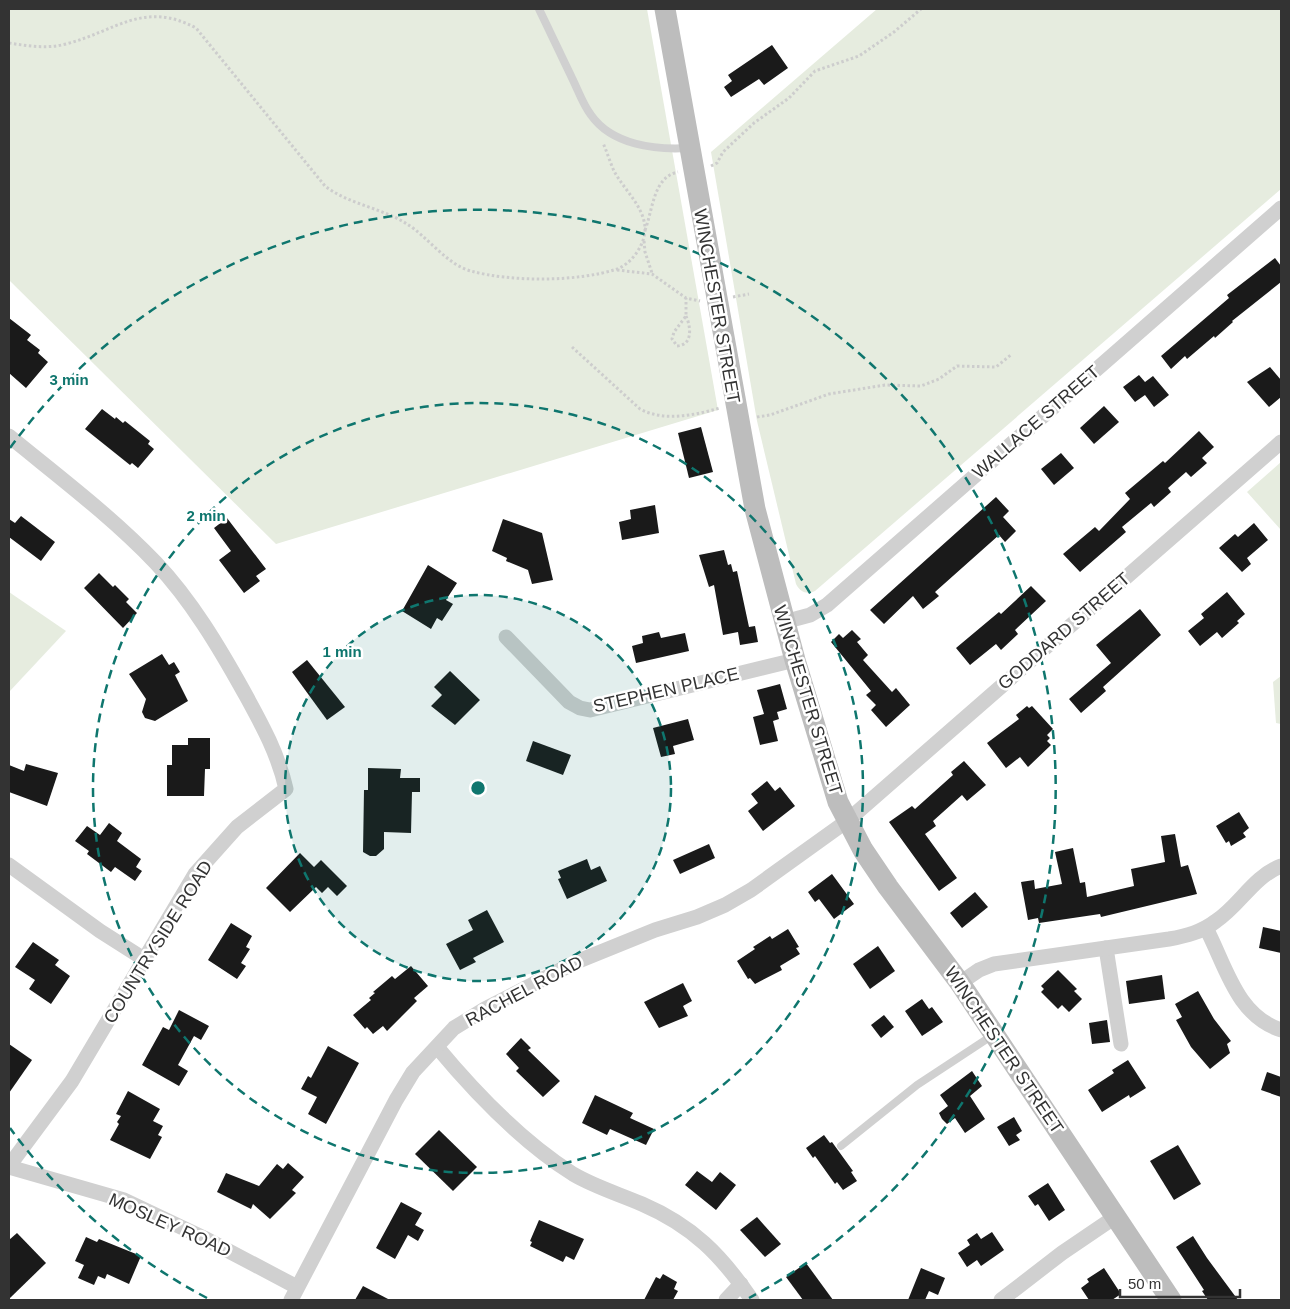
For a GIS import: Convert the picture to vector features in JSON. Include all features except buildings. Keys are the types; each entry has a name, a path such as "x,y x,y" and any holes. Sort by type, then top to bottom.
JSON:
{"street":[{"name":"WINCHESTER STREET","path":"665,9 736,412 761,534 784,622 830,780 847,821 888,887 960,983 1172,1300"},
{"name":"WALLACE STREET","path":"784,622 810,615 823,608 1281,208"},
{"name":"COUNTRYSIDE ROAD","path":"9,436 104,512 157,564 190,606 230,667 274,747 283,772 286,788 237,827 195,874 72,1081 9,1166"},
{"name":"GODDARD STREET","path":"847,821 1281,442"},
{"name":"STEPHEN PLACE","path":"506,637 569,702 588,710 795,660"},
{"name":"RACHEL ROAD","path":"294,1294 396,1100 413,1072 454,1028 521,989 576,962 655,930 712,912 738,899 847,821"},
{"path":"9,865 100,931 144,959"},
{"path":"960,983 994,964 1182,937 1206,928 1227,913 1264,876 1281,866"},
{"path":"1206,928 1241,1001 1258,1017 1281,1030"},
{"path":"1106,948 1121,1044"},
{"path":"437,1048 459,1074 550,1159 602,1189 642,1204 678,1222 724,1260 752,1300"},
{"name":"MOSLEY ROAD","path":"9,1166 124,1200 196,1234 294,1294"},
{"path":"1001,1300 1062,1253 1115,1217"},
{"path":"726,1300 740,1284"}],"lane":[{"path":"539,9 591,116 611,134 630,142 665,148 690,147"},
{"path":"841,1146 917,1085 995,1034"}],"path":[{"path":"652,274 645,252 645,230 663,179 672,173 718,163 723,152 754,123 789,98 814,70 859,56 894,32 921,9"},
{"path":"9,44 44,47 67,44 138,13"},
{"path":"175,14 196,28 325,186 336,194 376,208 408,224 442,253 468,271 506,277 550,279 611,270 652,274 686,298 697,301 749,294"},
{"path":"591,116 614,172 638,207 645,230"},
{"path":"611,270 625,264 644,240"},
{"path":"686,298 686,316 690,324 689,338 685,344 677,346 672,339 674,332 686,316"},
{"path":"572,347 640,409 650,414 669,416 723,407 760,417 821,395 885,386 915,388 939,379 957,366 996,367 1012,354"}],"shaded area":[{"path":"9,9 647,9 718,410 276,544 9,280"},
{"path":"877,9 1281,9 1281,189 815,591 807,593 802,591 796,584 757,421 711,152"},
{"path":"1281,462 1281,530 1247,492"},
{"path":"9,592 66,631 9,692"},
{"path":"1281,676 1281,724 1276,723 1273,682"}]}
